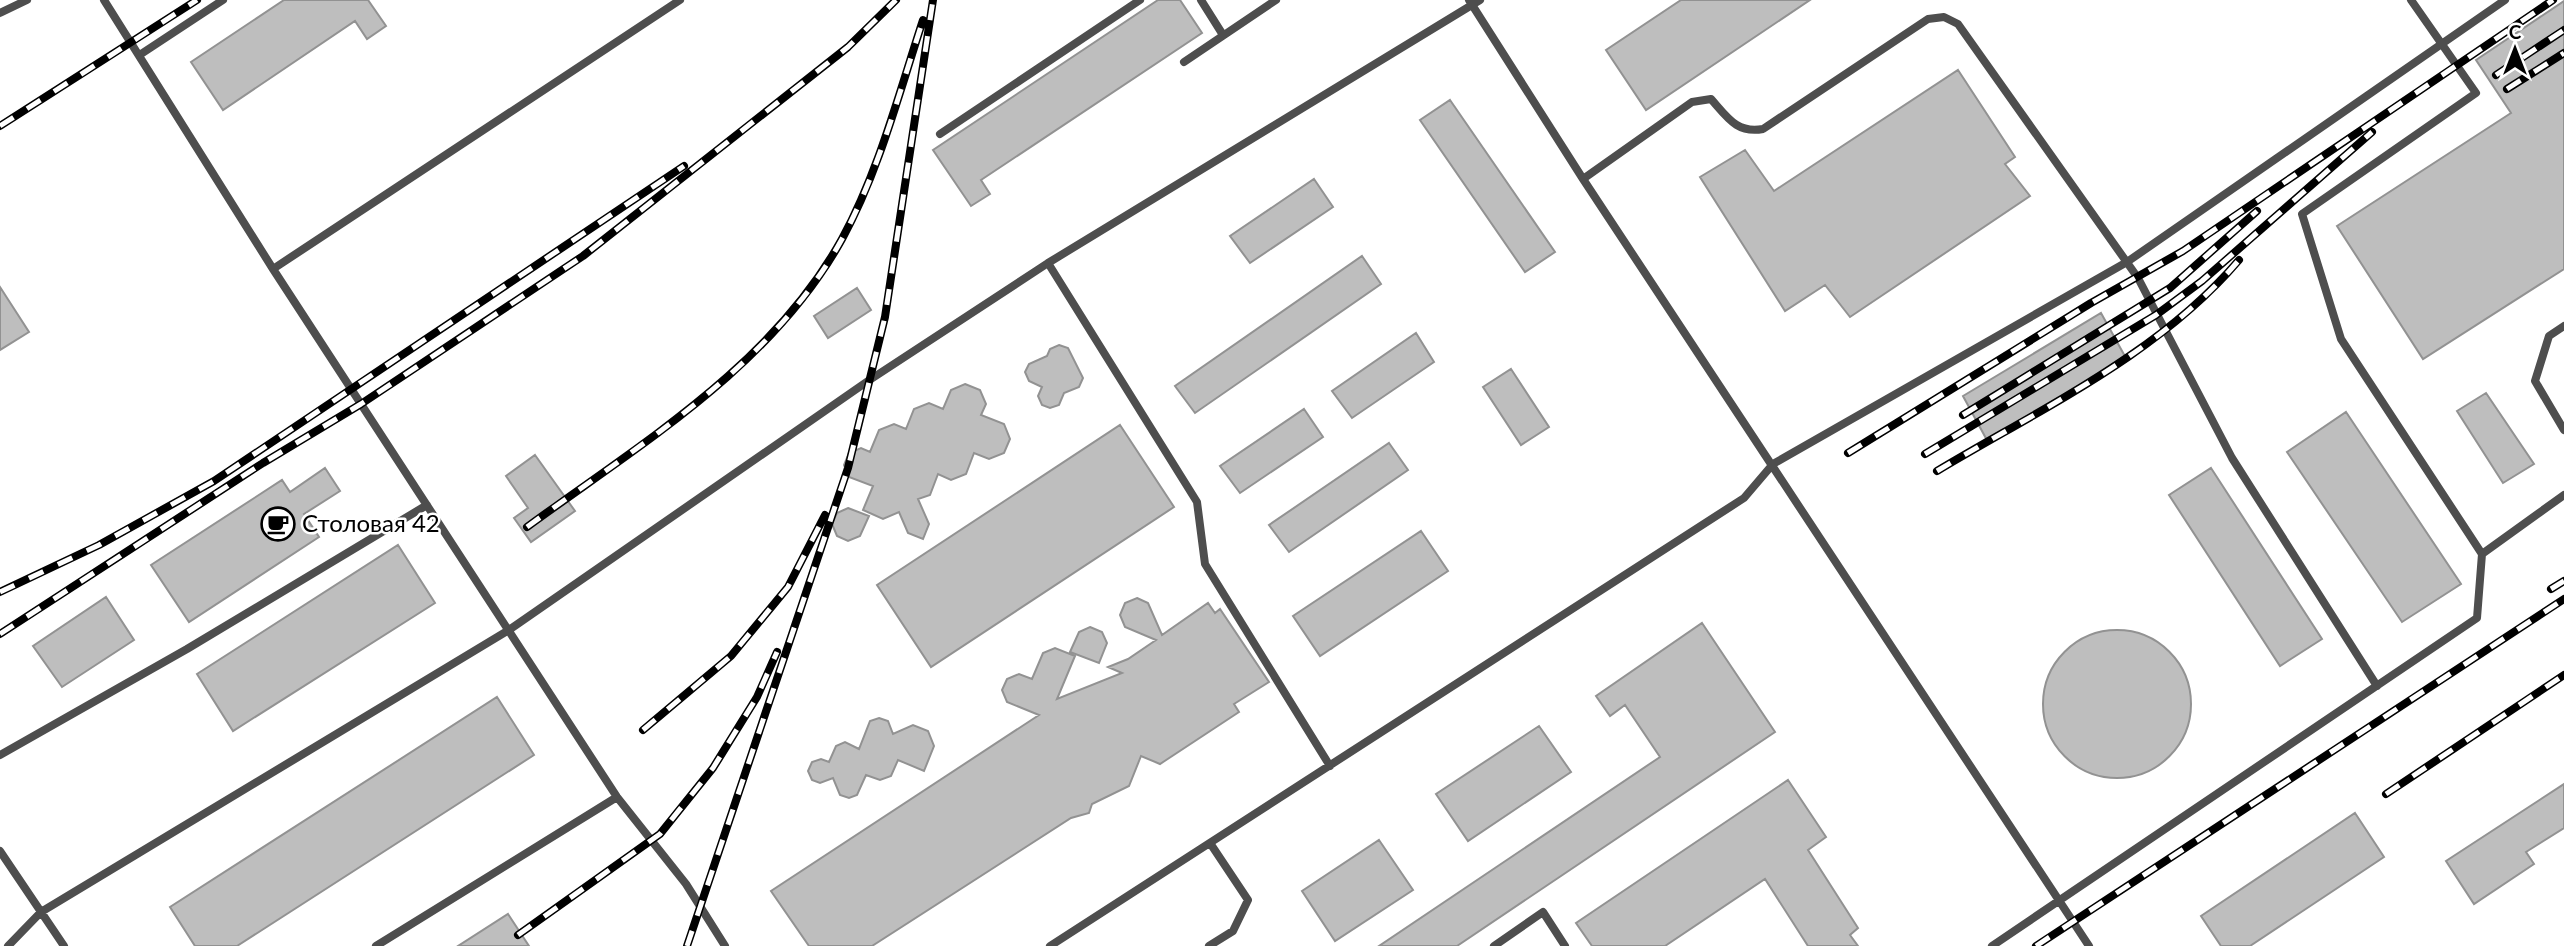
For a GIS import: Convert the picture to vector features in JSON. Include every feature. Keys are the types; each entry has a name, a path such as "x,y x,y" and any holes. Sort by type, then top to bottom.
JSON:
{"lane":[{"path":"0,13 26,0"},
{"path":"104,0 141,54 273,269 617,797 687,884 725,946"},
{"path":"141,54 223,0"},
{"path":"273,269 680,0"},
{"path":"940,134 1140,0"},
{"path":"1201,0 1223,35"},
{"path":"1184,62 1276,0"},
{"path":"1992,946 2477,618 2482,554 2341,339 2302,214 2476,93 2411,0"},
{"path":"1051,946 1744,498 1773,464 2127,262 2505,0"},
{"path":"8,946 41,912 509,630 868,381 1048,263 1474,2 1583,178 2089,946"},
{"path":"1583,178 1692,102 1711,99 1737,128 1749,132 1763,129 1928,19 1944,17 1958,24 2127,262 2232,457 2377,686"},
{"path":"1048,263 1197,502 1205,564 1330,766"},
{"path":"2564,326 2549,336 2535,381 2564,430"},
{"path":"2482,554 2564,495"},
{"path":"0,755 187,649 427,505"},
{"path":"376,946 617,797"},
{"path":"1209,946 1233,931 1248,900 1210,843"},
{"path":"0,851 64,946"},
{"path":"1494,946 1543,912 1565,946"}],"building":[{"path":"284,0 368,0 386,26 367,39 355,21 223,110 191,62"},
{"path":"1158,0 1180,0 1202,33 981,180 990,194 971,206 933,150"},
{"path":"1681,0 1810,0 1646,110 1606,50"},
{"path":"2564,1 2564,269 2423,359 2337,226 2511,113 2476,60"},
{"path":"1958,70 2015,157 2005,164 2030,196 1850,317 1825,285 1785,311 1700,177 1745,150 1774,191"},
{"path":"1450,100 1555,252 1525,272 1420,120"},
{"path":"1314,179 1333,207 1250,263 1230,236"},
{"path":"1362,256 1381,284 1195,413 1175,386"},
{"path":"0,287 29,332 0,350"},
{"path":"857,288 871,310 828,338 814,316"},
{"path":"2101,313 2127,360 1988,442 1963,396"},
{"path":"1416,333 1434,362 1352,418 1332,391"},
{"path":"1059,345 1068,348 1083,378 1079,387 1064,393 1059,405 1050,408 1042,405 1038,396 1042,387 1029,381 1025,372 1029,364 1047,356 1050,349"},
{"path":"1511,369 1549,427 1521,445 1483,387"},
{"path":"965,384 980,390 986,404 981,415 1004,424 1010,439 1004,453 989,459 974,453 966,474 951,480 938,474 930,495 918,499 929,524 923,539 908,533 899,512 883,519 863,510 873,486 849,477 844,465 849,453 861,448 870,452 879,430 894,424 906,429 914,409 929,403 943,409 951,390"},
{"path":"2486,393 2534,464 2503,483 2457,411"},
{"path":"1304,409 1323,437 1240,493 1220,466"},
{"path":"2346,412 2461,584 2402,622 2287,452"},
{"path":"1120,425 1174,507 931,667 877,585"},
{"path":"1389,443 1408,470 1289,552 1269,525"},
{"path":"535,455 575,511 531,542 514,518 528,508 506,476"},
{"path":"325,468 340,491 304,514 319,537 189,622 151,565 282,480 290,492"},
{"path":"2211,468 2322,639 2280,666 2169,495"},
{"path":"848,508 869,516 860,536 848,541 837,536 832,524 837,513"},
{"path":"1421,531 1448,571 1320,656 1293,616"},
{"path":"398,545 435,603 233,731 197,674"},
{"path":"106,597 134,640 62,687 33,646"},
{"path":"1137,598 1148,603 1162,635 1208,603 1215,613 1220,609 1269,682 1234,704 1239,712 1160,764 1141,756 1129,786 1092,804 1089,813 1071,818 872,946 809,946 771,891 1039,715 1007,702 1002,690 1007,679 1019,674 1032,679 1043,653 1055,648 1075,656 1057,699 1122,673 1108,667 1128,659 1156,640 1125,627 1120,615 1125,603"},
{"path":"1702,623 1775,732 1457,946 1379,946 1660,757 1625,705 1610,716 1596,696"},
{"path":"1090,627 1102,632 1107,643 1099,663 1070,652 1079,632"},
{"path":"2117,630 2145,635 2170,651 2186,676 2191,704 2186,732 2170,757 2145,773 2117,778 2089,773 2064,757 2048,732 2043,704 2048,676 2064,651 2089,635"},
{"path":"497,697 534,755 237,946 195,946 170,907"},
{"path":"879,718 888,721 893,734 913,725 928,731 934,746 924,771 898,760 891,776 880,780 866,775 857,795 849,798 840,795 833,778 820,783 812,780 808,771 812,762 821,759 829,762 836,746 845,742 859,749 870,721"},
{"path":"1539,726 1571,772 1468,841 1436,794"},
{"path":"1788,780 1826,837 1808,850 1858,928 1850,935 1858,946 1808,946 1765,879 1665,946 1592,946 1576,923"},
{"path":"2564,784 2564,828 2526,852 2534,864 2474,904 2446,861"},
{"path":"2355,813 2384,857 2250,946 2221,946 2201,916"},
{"path":"1379,840 1413,890 1335,941 1302,891"},
{"path":"508,914 529,946 458,946"}],"railway":[{"path":"0,126 197,0"},
{"path":"0,634 263,463 361,404 583,256 848,47 896,0"},
{"path":"687,946 848,468 885,317 933,0"},
{"path":"1848,453 2091,303 2183,251 2553,0"},
{"path":"527,527 701,400 779,326 813,284 842,239 867,186 923,20"},
{"path":"2496,75 2564,30"},
{"path":"2507,89 2564,53"},
{"path":"1925,454 2156,315 2202,281 2372,132"},
{"path":"0,592 99,545 214,481 684,166"},
{"path":"1963,415 2170,288 2257,211"},
{"path":"1937,471 2058,401 2136,351 2173,324 2239,260"},
{"path":"643,730 731,656 788,587 825,515"},
{"path":"2551,589 2564,581"},
{"path":"2036,946 2564,599"},
{"path":"518,935 660,834 713,768 757,697 777,652"},
{"path":"2386,794 2564,675"}],"place":[{"name":"Столовая 42","path":"278,524"}]}
